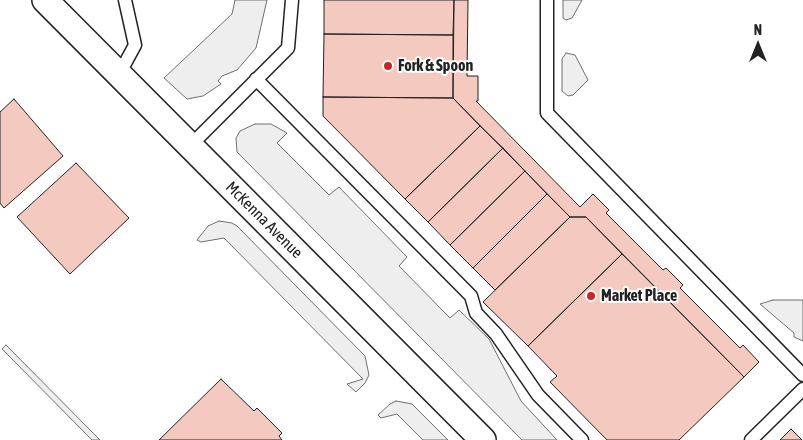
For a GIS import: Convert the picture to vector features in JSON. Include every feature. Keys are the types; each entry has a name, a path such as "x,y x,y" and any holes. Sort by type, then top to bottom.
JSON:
{"street":[{"name":"McKenna Avenue","path":"44,0 483,440"}],"lane":[{"path":"125,0 135,45 122,68 126,82"},
{"path":"190,146 288,48 292,0"},
{"path":"547,0 547,114 803,375"},
{"path":"256,79 471,296 476,313 496,334 538,395 582,440"},
{"path":"750,440 803,389"}],"shaded area":[{"path":"235,0 267,0 256,48 237,70 222,76 218,81 221,84 203,96 187,99 164,78 232,14"},
{"path":"563,0 582,0 572,18 566,20 563,18"},
{"path":"566,53 575,55 588,80 573,95 568,96 562,91 562,59"},
{"path":"255,124 271,124 287,133 277,143 329,195 339,187 407,257 399,266 450,318 459,310 489,339 521,401 557,440 522,440 237,152 236,138 240,131"},
{"path":"219,221 232,223 237,226 365,356 369,375 365,383 356,392 347,384 363,379 224,238 201,242 197,240 208,226"},
{"path":"773,300 803,300 803,341 794,337 794,333 760,304"},
{"path":"6,345 100,440 92,440 2,349"},
{"path":"396,401 412,404 448,440 423,440 397,414 381,418 378,415"}],"building":[{"path":"324,0 454,0 453,35 324,34"},
{"path":"454,0 468,0 467,76 478,76 478,101 476,101 580,207 593,194 609,210 606,213 663,270 666,268 683,285 680,288 740,348 743,345 759,362 744,377 586,217 570,217 453,98"},
{"name":"Fork & Spoon","path":"324,34 453,35 453,98 323,97"},
{"path":"323,97 453,98 480,126 405,199 323,116"},
{"path":"14,99 63,156 4,208 0,203 0,112"},
{"path":"480,126 503,148 428,222 405,199"},
{"path":"503,148 525,171 450,245 428,222"},
{"path":"76,163 129,218 70,274 17,217"},
{"path":"525,171 547,194 473,268 450,245"},
{"path":"547,194 570,217 495,290 473,268"},
{"path":"570,217 586,217 622,254 528,346 483,302"},
{"path":"622,254 744,377 679,440 607,440 550,382 557,376 528,346"},
{"path":"221,379 254,411 257,408 282,433 279,436 282,440 159,440"},
{"path":"791,429 802,440 780,440"}],"place":[{"name":"Fork & Spoon","path":"388,66"},
{"name":"Market Place","path":"591,296"}]}
